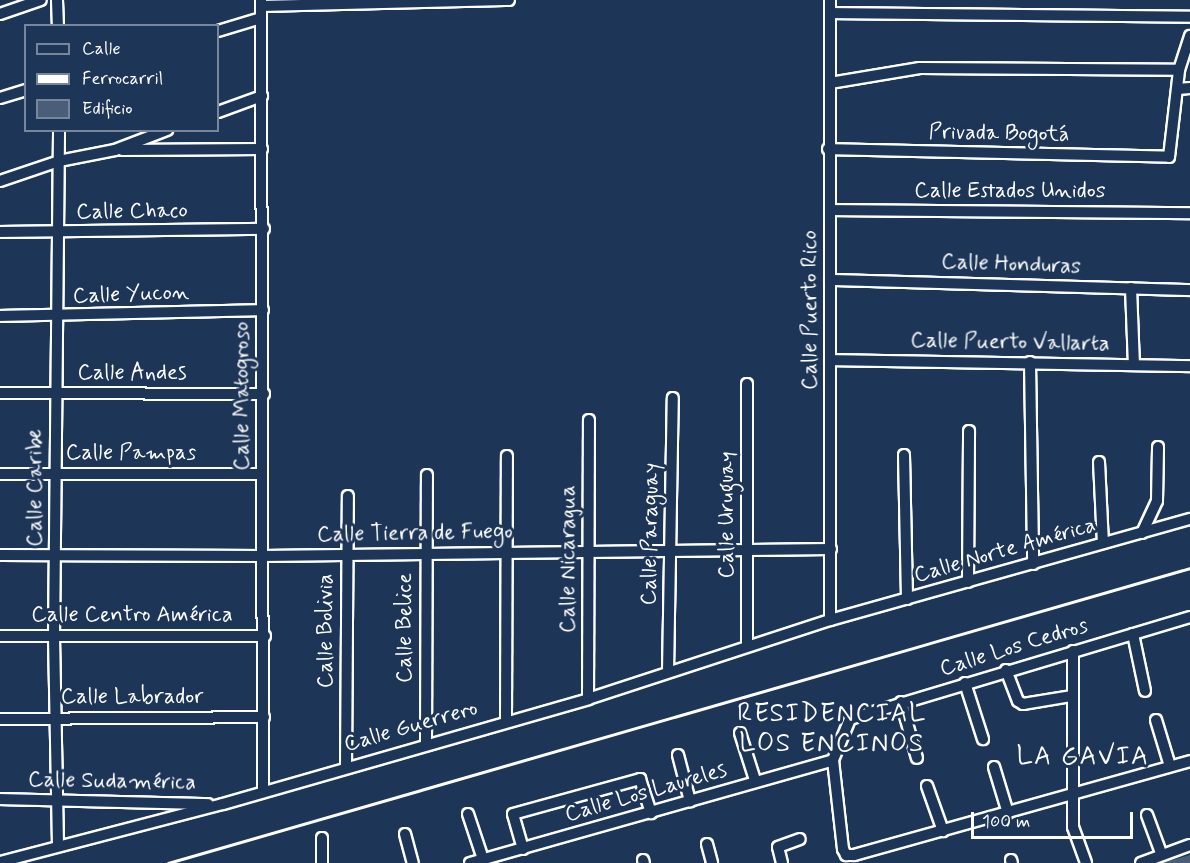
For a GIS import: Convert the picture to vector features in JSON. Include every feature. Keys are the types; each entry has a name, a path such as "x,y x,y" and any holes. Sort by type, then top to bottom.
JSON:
{"street":[{"path":"0,14 41,0"},
{"path":"57,0 58,24"},
{"path":"261,3 509,0"},
{"name":"Calle Puerto Rico","path":"830,0 828,149 830,620"},
{"name":"Calle Matogroso","path":"261,3 264,229 262,474 265,636 262,792"},
{"path":"831,13 1190,17"},
{"path":"219,31 261,18"},
{"path":"1190,36 1179,70 1177,89 1190,88"},
{"path":"830,83 920,68 1179,70"},
{"name":"Privada Bogotá","path":"828,149 1168,157 1177,89"},
{"path":"0,98 24,91"},
{"path":"219,112 262,96"},
{"name":"Calle Caribe","path":"58,845 54,473 59,132"},
{"path":"0,181 59,161 115,150 162,132"},
{"path":"115,150 262,150"},
{"name":"Calle Estados Unidos","path":"830,210 1190,213"},
{"name":"Calle Chaco","path":"0,232 264,229"},
{"name":"Calle Honduras","path":"830,280 1190,290"},
{"path":"1131,288 1134,365"},
{"name":"Calle Yucon","path":"0,316 263,310"},
{"name":"Calle Puerto Vallarta","path":"830,360 1190,366"},
{"path":"1030,362 1033,564"},
{"name":"Calle Uruguay","path":"747,384 747,646"},
{"name":"Calle Andes","path":"0,393 264,394"},
{"name":"Calle Paraguay","path":"668,672 673,398"},
{"name":"Calle Nicaragua","path":"588,699 589,420"},
{"path":"968,582 969,431"},
{"path":"1142,533 1157,501 1158,447"},
{"path":"904,455 907,599"},
{"path":"506,720 509,553 507,456"},
{"path":"1099,462 1102,543"},
{"name":"Calle Pampas","path":"0,474 262,474"},
{"name":"Calle Belice","path":"426,745 427,475"},
{"name":"Calle Bolivia","path":"346,766 348,496"},
{"name":"Calle Norte América","path":"830,620 1190,519"},
{"name":"Calle Tierra de Fuego","path":"0,555 263,556 831,549"},
{"name":"Calle Los Cedros","path":"832,760 850,719 1006,670 1190,617"},
{"name":"Calle Guerrero","path":"0,862 58,845 223,804 346,766 588,699 830,620"},
{"path":"1133,633 1145,691"},
{"name":"Calle Centro América","path":"0,636 265,636"},
{"path":"1073,651 1072,792 1074,827 1086,863"},
{"path":"1006,670 1018,701 1023,704 1072,696"},
{"path":"965,683 983,739"},
{"path":"901,702 917,758"},
{"name":"Calle Labrador","path":"0,719 264,717"},
{"path":"1156,720 1170,766"},
{"path":"740,733 755,780"},
{"path":"678,755 690,801"},
{"path":"832,760 849,858 1008,813 1072,792 1190,761"},
{"name":"Calle Los Laureles","path":"470,863 651,813 755,780 832,760"},
{"path":"994,767 1008,813"},
{"path":"523,849 513,814 523,811 640,779 651,813"},
{"path":"927,786 943,831"},
{"name":"Calle Sudamérica","path":"0,799 223,804"},
{"path":"468,814 483,860"},
{"path":"1147,815 1161,853"},
{"path":"405,834 413,863"},
{"path":"322,838 322,863"},
{"path":"782,863 778,847 800,839"},
{"path":"707,844 712,863"},
{"path":"1146,861 1161,853 1190,845"}],"building":[{"path":"1190,855 1190,863 1165,863 1165,862"}],"railway":[{"path":"168,863 1190,568"}],"district":[{"name":"RESIDENCIAL LOS ENCINOS","path":"832,730"},
{"name":"LA GAVIA","path":"1083,758"}]}
